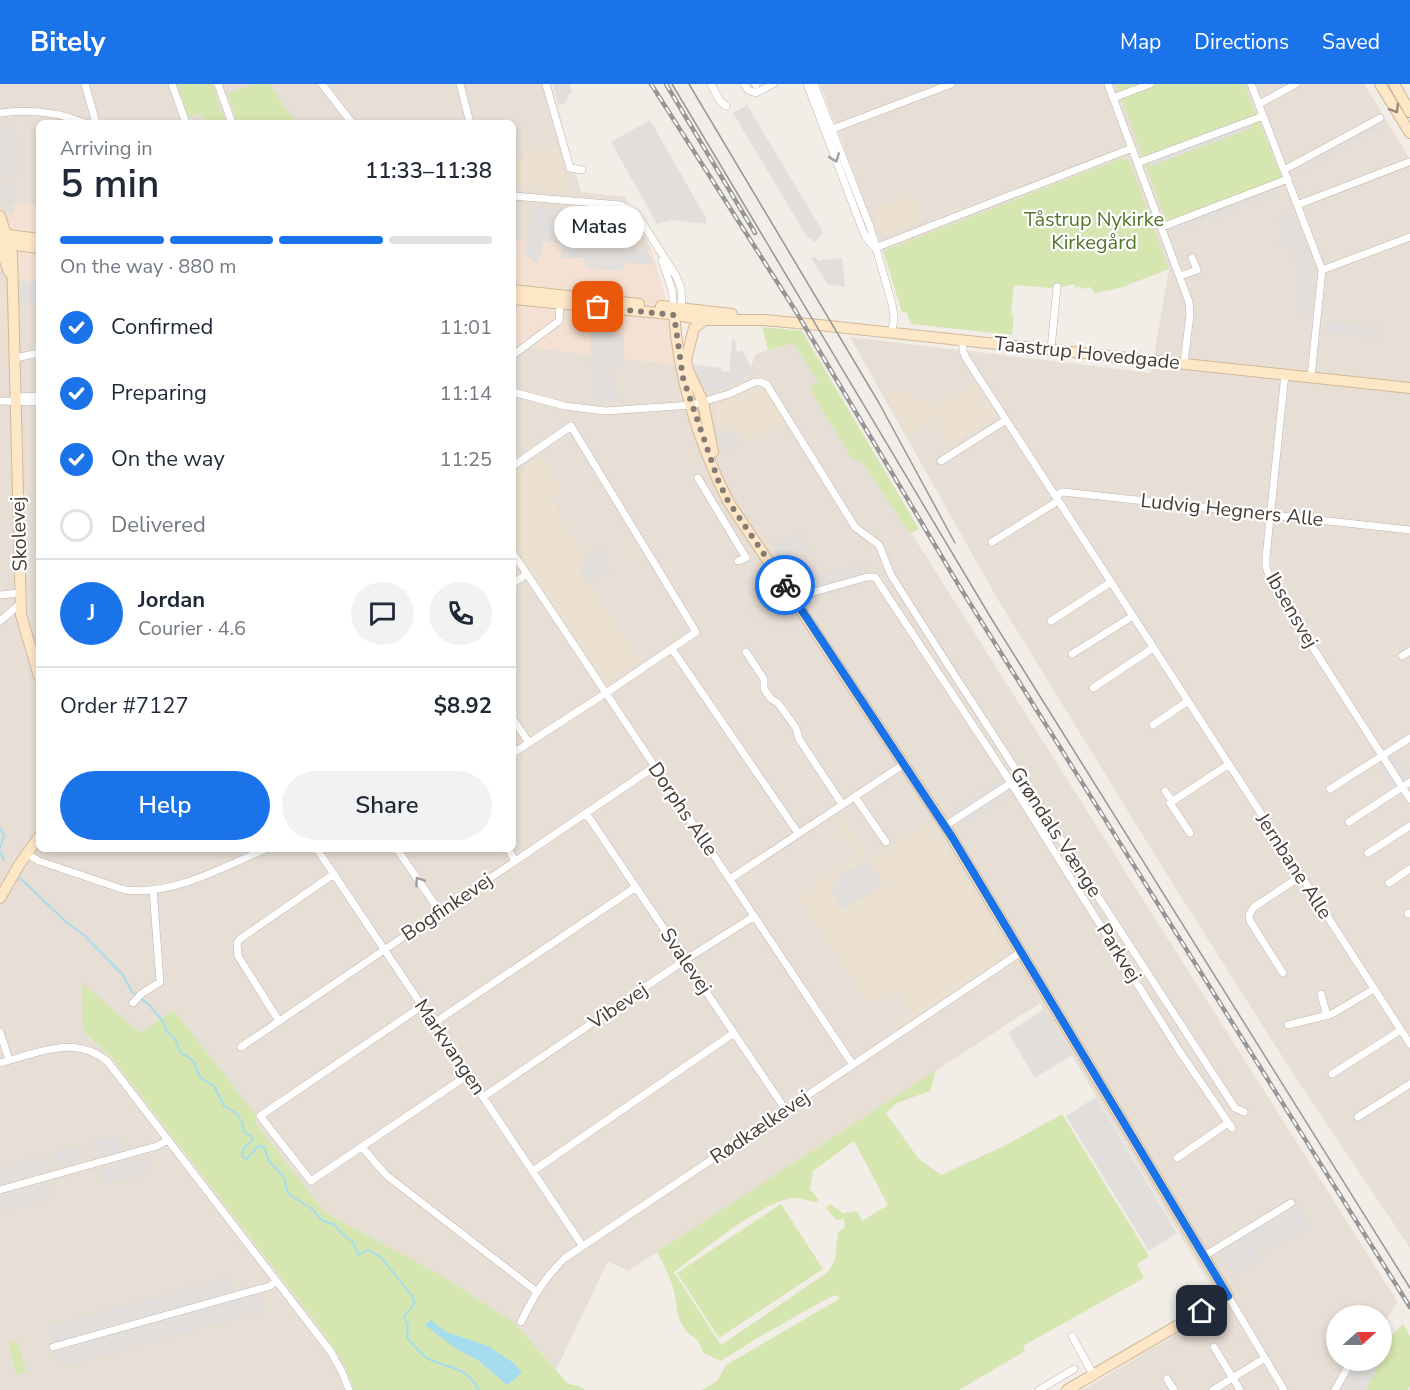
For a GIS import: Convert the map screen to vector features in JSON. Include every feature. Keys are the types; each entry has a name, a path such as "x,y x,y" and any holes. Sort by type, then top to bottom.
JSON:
{"street":[{"path":"85,84 95,120"},
{"path":"172,84 185,120"},
{"path":"218,84 231,120"},
{"path":"322,84 350,120"},
{"path":"460,84 469,120"},
{"path":"546,84 570,168 582,170"},
{"path":"711,84 720,101 726,106"},
{"path":"746,87 756,84"},
{"path":"746,87 756,93 773,84"},
{"path":"807,84 865,236 875,248"},
{"path":"814,84 870,226 892,304 894,316 892,332"},
{"path":"825,132 951,84"},
{"path":"1108,84 1190,307 1184,363"},
{"path":"1113,98 1150,84"},
{"path":"1251,84 1322,270 1311,377"},
{"path":"1259,104 1296,84"},
{"path":"1380,84 1410,133"},
{"path":"1394,84 1410,112"},
{"path":"0,113 40,111 76,120"},
{"path":"1137,163 1263,116"},
{"path":"1284,170 1380,118"},
{"path":"875,248 1132,148"},
{"path":"1298,205 1409,162"},
{"path":"1162,227 1288,179"},
{"path":"516,196 609,204 629,208 636,213 680,283 678,312 683,378 697,403"},
{"name":"Skolevej","path":"0,216 12,281 20,598 24,626 36,654"},
{"path":"1322,270 1410,237"},
{"path":"3,240 36,239"},
{"path":"3,240 36,247"},
{"path":"1180,276 1197,270 1192,258"},
{"path":"1051,349 1057,287"},
{"name":"Taastrup Hovedgade","path":"516,290 678,312 705,320 764,320 892,332 1410,388"},
{"name":"Taastrup Hovedgade","path":"516,299 753,316 764,320"},
{"path":"516,353 559,321 560,303"},
{"path":"678,312 688,370 697,403 716,465 731,503 945,826 1284,1390"},
{"path":"686,360 694,328 705,320"},
{"name":"Jernbane Alle","path":"963,340 964,356 1410,1044"},
{"path":"15,358 36,354"},
{"name":"Ibsensvej","path":"1285,374 1266,557 1271,581 1410,799"},
{"name":"Grøndals Vænge","path":"697,403 729,394 755,382 767,385 855,527 879,545 891,575 1234,1108 1244,1112"},
{"path":"516,393 565,406 605,411 697,403"},
{"path":"0,401 36,396"},
{"path":"14,400 36,402"},
{"path":"941,460 1006,420"},
{"path":"516,464 571,426 695,630 672,649 516,751"},
{"path":"698,478 746,558 738,561"},
{"name":"Ludvig Hegners Alle","path":"1057,498 1064,492 1410,530"},
{"path":"992,542 1057,498"},
{"path":"718,512 731,503"},
{"name":"Dorphs Alle","path":"516,558 853,1065"},
{"path":"516,581 527,574"},
{"name":"Parkvej","path":"794,600 807,594 867,577 876,577 1011,783 1180,1052 1230,1125 1177,1158"},
{"path":"1051,621 1111,582"},
{"path":"0,595 20,598"},
{"path":"0,621 20,598"},
{"path":"1072,654 1133,616"},
{"path":"1093,688 1153,648"},
{"path":"672,649 798,833"},
{"path":"1402,656 1410,651"},
{"path":"746,652 764,679 764,688 796,728 799,739 842,804"},
{"path":"1153,725 1188,701"},
{"path":"516,724 529,743"},
{"path":"1330,789 1410,738"},
{"path":"730,879 904,764"},
{"path":"1172,801 1229,764"},
{"name":"Bogfinkevej","path":"241,1047 654,767"},
{"path":"1349,822 1410,782"},
{"path":"945,826 1011,783"},
{"path":"1165,791 1172,801 1170,803 1190,833"},
{"path":"855,797 886,842"},
{"name":"Svalevej","path":"586,813 785,1109"},
{"path":"1368,853 1410,826"},
{"path":"0,898 36,841"},
{"path":"27,854 39,861 125,890 138,891 153,890 194,880 252,852"},
{"name":"Markvangen","path":"319,852 582,1245"},
{"path":"399,852 440,912"},
{"path":"509,852 516,861"},
{"path":"1389,883 1410,869"},
{"path":"279,1021 238,956 237,943 334,874"},
{"path":"1283,973 1250,921 1249,915 1254,907 1301,876"},
{"path":"434,1023 636,887"},
{"path":"136,999 160,982 153,890"},
{"name":"Vibevej","path":"483,1097 685,960 753,917"},
{"name":"Rødkælkevej","path":"521,1322 536,1291 551,1271 582,1245 1021,952"},
{"path":"1288,1025 1332,1014 1374,989"},
{"path":"1321,994 1327,1016"},
{"path":"422,1006 260,1116 311,1181 468,1075"},
{"path":"0,1032 9,1060"},
{"path":"1332,1074 1405,1033"},
{"path":"532,1171 734,1034"},
{"path":"0,1063 58,1047 72,1046 98,1053 108,1062 331,1353 349,1390"},
{"path":"1358,1117 1410,1084"},
{"path":"0,1190 157,1146 168,1140"},
{"path":"362,1146 386,1175 536,1291"},
{"path":"1204,1256 1292,1203"},
{"path":"53,1347 270,1286 276,1281"},
{"path":"1067,1390 1228,1296"},
{"path":"1072,1336 1094,1374"},
{"path":"1214,1347 1240,1390"},
{"path":"1213,1390 1265,1358"},
{"path":"1039,1390 1074,1368"},
{"path":"1335,1390 1346,1371"},
{"path":"1167,1379 1174,1390"}],"shaded area":[{"path":"0,84 551,84 581,192 625,197 652,251 516,240 516,120 36,120 36,205 7,203 36,279 36,852 516,852 516,345 677,365 746,378 756,354 793,343 818,382 809,388 915,539 1397,1301 1392,1310 1392,1305 1326,1305 1326,1371 1356,1371 1345,1390 1083,1390 1223,1306 1040,1003 628,1271 608,1261 556,1370 514,1322 437,1273 326,1213 256,1124 256,1115 174,1010 140,1033 83,1031 112,1058 320,1328 343,1362 354,1390 0,1390"},
{"path":"553,84 570,84 572,93 564,104 558,105"},
{"path":"820,84 1364,84 1410,159 1410,1248 1292,1072 1166,873 997,598 850,337 1151,373 1169,269 1122,158 883,251"},
{"path":"747,105 823,232 815,242 807,237 733,113"},
{"path":"1379,119 1383,126 1301,171 1297,163"},
{"path":"650,120 706,218 706,224 672,220 657,224 611,142"},
{"path":"1250,121 1252,128 1151,166 1148,158"},
{"path":"13,125 21,172 0,175 0,128"},
{"path":"556,145 569,190 566,193 516,188 516,154"},
{"path":"16,182 15,206 12,206 14,213 9,215 0,184"},
{"path":"1273,185 1276,194 1176,232 1173,223"},
{"path":"914,195 923,220 885,235 881,233 871,208"},
{"path":"6,203 36,205 36,287 16,284"},
{"path":"534,207 588,212 586,228 598,229 597,245 647,250 655,265 624,262 623,271 586,268 584,258 561,258 561,242 543,241 541,255 538,255 537,262 531,261 531,258 524,257 526,240 531,240"},
{"path":"1294,212 1316,270 1311,269 1309,282 1315,283 1312,313 1297,312 1299,261 1294,259 1289,244 1288,248 1274,246 1285,235 1279,218"},
{"path":"516,240 652,251 670,314 677,365 516,345"},
{"path":"811,257 821,262 821,260 842,258 845,287 827,284"},
{"path":"19,281 36,281 36,304 19,302"},
{"path":"0,282 6,282 9,361 7,369 0,369"},
{"path":"1327,322 1379,327 1378,337 1326,333"},
{"path":"590,327 615,330 616,335 624,335 623,366 610,367 618,401 594,402"},
{"path":"732,339 735,340 737,352 742,350 754,373 718,390 709,390 692,364 721,368 721,371 729,372"},
{"path":"974,382 996,415 951,445 933,418 908,436 885,394 896,387 899,391 937,409"},
{"path":"759,389 767,393 784,420 747,442 737,426 720,435 716,411 720,404 751,390"},
{"path":"733,430 739,446 723,451 721,437"},
{"path":"540,456 564,490 552,499 558,509 555,512 585,557 599,549 609,564 639,546 640,548 587,580 640,661 609,683 605,682 516,548 516,472"},
{"path":"801,535 810,550 779,556 775,544"},
{"path":"599,549 610,567 587,582 578,568 584,564 582,560"},
{"path":"866,565 867,577 858,580 854,588 805,599 791,580"},
{"path":"1396,754 1410,776 1392,788 1377,766"},
{"path":"1000,781 1009,795 963,824 954,811"},
{"path":"839,815 870,861 929,822 1006,946 1004,957 893,1031 893,1027 913,1014 895,987 869,1004 797,897 858,857 832,819"},
{"path":"867,858 883,884 843,911 829,888 838,882 836,878"},
{"path":"1044,1009 1072,1055 1035,1078 1008,1033"},
{"path":"1096,1097 1177,1233 1149,1251 1066,1116"},
{"path":"118,1136 122,1151 99,1158 94,1142"},
{"path":"79,1146 82,1157 78,1158 79,1161 72,1163 70,1161 69,1164 57,1167 53,1153"},
{"path":"146,1156 151,1172 131,1178 126,1162"},
{"path":"41,1157 46,1173 21,1180 16,1164"},
{"path":"125,1162 129,1177 105,1184 101,1169"},
{"path":"14,1165 18,1181 0,1186 0,1169"},
{"path":"48,1183 52,1198 28,1205 23,1190"},
{"path":"22,1191 26,1205 2,1212 0,1197"},
{"path":"1297,1204 1309,1225 1265,1251 1253,1230"},
{"path":"1248,1234 1262,1258 1232,1275 1218,1251"},
{"path":"228,1278 232,1292 257,1285 264,1310 59,1367 48,1327"},
{"path":"1346,1371 1376,1371 1366,1390 1335,1390"}],"green space":[{"path":"177,84 213,84 220,110 225,120 204,120 201,114 188,118"},
{"path":"256,84 269,84 294,120 236,120 228,93"},
{"path":"1116,84 1244,84 1282,179 1167,223"},
{"name":"Tåstrup Nykirke Kirkegård","path":"1122,158 1129,161 1169,269 1120,288 1095,293 1090,287 1076,288 1073,284 1063,287 1058,284 1051,288 1014,285 1012,335 911,324 907,313 902,312 883,251"},
{"path":"762,327 802,331 919,529 910,533 861,461 852,459 809,388 818,382 793,343 768,350"},
{"path":"82,983 140,1033 174,1010 256,1115 256,1124 326,1213 437,1273 514,1322 568,1384 585,1390 354,1390 343,1362 320,1328 112,1058 83,1031"},
{"path":"936,1070 930,1091 897,1103 886,1113 918,1158 941,1175 1006,1145 1062,1114 1149,1256 1137,1264 1144,1278 1023,1346 1025,1351 959,1390 702,1390 717,1381 726,1365 839,1299 838,1295 830,1297 721,1361 703,1353 696,1339 681,1323 671,1281 657,1252","holes":["854,1141 888,1205 862,1221 857,1211 843,1213 830,1204 826,1208 836,1220 844,1219 845,1227 838,1232 835,1259 828,1272 721,1345 674,1272 749,1217 766,1208 793,1198 816,1202 819,1200 810,1189 813,1171"]},
{"path":"781,1204 823,1269 719,1338 677,1273"},
{"path":"1403,1324 1410,1336 1410,1386 1408,1390 1366,1390 1376,1371 1392,1371 1392,1335"},
{"path":"17,1341 26,1372 16,1375 8,1343"}],"water":[{"path":"431,1320 446,1332 488,1346 515,1364 522,1373 507,1385 479,1361 455,1348 425,1325"}],"waterway":[{"path":"0,828 4,835 0,848"},
{"path":"0,852 4,860"},
{"path":"19,877 66,922 85,936 123,975 132,992 148,1004 162,1020 168,1033 175,1039 180,1052 193,1060 200,1077 214,1086 224,1106 236,1113 242,1122 244,1132 251,1136 253,1140 243,1149 242,1156 247,1159 258,1146 264,1147 269,1161 284,1177 287,1191 291,1196 311,1208 323,1221 335,1225 352,1241 359,1255 368,1250 382,1258 415,1303 404,1317 408,1325 407,1337 424,1356 462,1372 479,1390"}],"tram line":[{"path":"672,84 991,618 1410,1288"},
{"path":"689,84 879,403 955,543"}],"railway":[{"path":"651,84 795,310 961,589 1410,1307"},
{"path":"666,84 755,233"}],"way so far":[{"path":"598,307 674,315 683,378 718,480 728,501 785,585"}],"place":[{"name":"Matas","path":"598,307"}],"route":[{"path":"785,585 952,837 1228,1296 1202,1311"}]}
